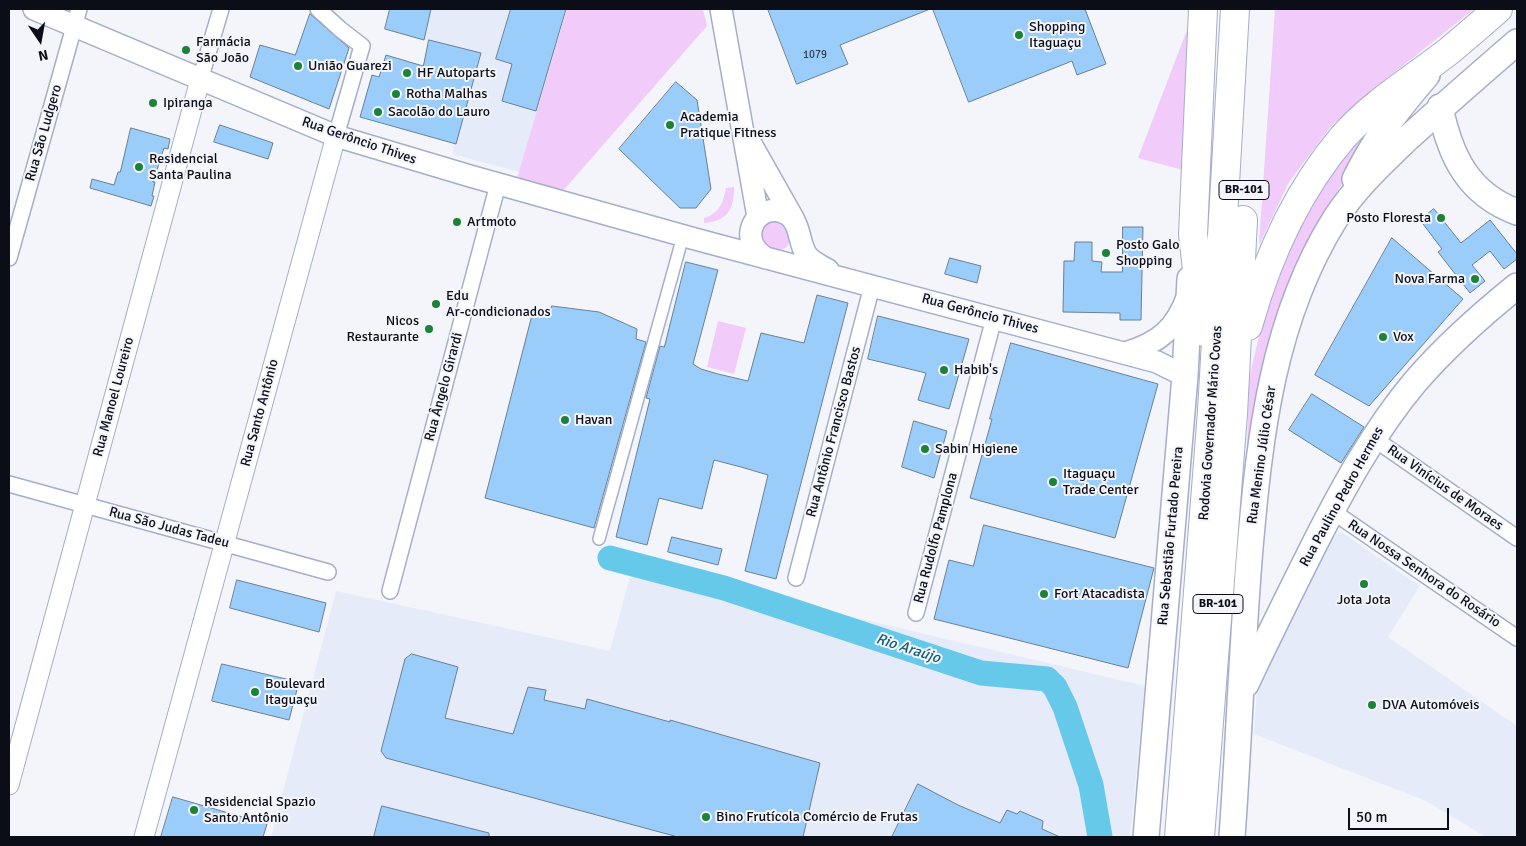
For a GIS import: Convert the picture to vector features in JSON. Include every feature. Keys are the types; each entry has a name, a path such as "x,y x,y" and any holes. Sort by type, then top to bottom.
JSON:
{"highway":[{"name":"Rodovia Governador Mário Covas","path":"1179,837 1212,411 1235,9"},
{"name":"Rodovia Governador Mário Covas","path":"1200,837 1235,370 1254,9"},
{"path":"1235,370 1258,289 1282,233 1303,193 1322,165 1344,137 1383,100 1449,51 1498,9"},
{"path":"1203,11 1193,234 1212,411"}],"main road":[{"name":"Rua Gerôncio Thives","path":"34,9 76,17 200,80 336,136 498,184 689,237 1157,362 1184,376"},
{"path":"689,237 729,240 741,238 754,224 765,212 773,211 782,212 797,227 798,240 793,252 782,258 770,259 758,254 750,240 754,224 744,133 721,9"},
{"name":"Rua Menino Júlio César","path":"1232,837 1245,612 1263,427 1274,370 1297,294 1312,258 1336,218 1365,180 1440,107 1517,42"},
{"path":"1336,218 1376,140 1396,111 1449,51"},
{"path":"1440,107 1450,145 1458,163 1470,180 1493,201 1517,212"},
{"path":"744,133 797,227 807,256 834,275"},
{"name":"Rua Sebastião Furtado Pereira","path":"1146,837 1184,376 1193,234"},
{"name":"Rua Paulino Pedro Hermes","path":"1241,695 1332,511 1373,438 1415,382 1437,357 1478,318 1517,286"},
{"path":"1125,354 1140,349 1167,331 1182,313 1189,293"},
{"path":"1157,362 1176,351 1182,345 1187,334"},
{"path":"1245,612 1282,609"}],"street":[{"name":"Rua Manoel Loureiro","path":"9,785 200,80 221,9"},
{"name":"Rua Santo Antônio","path":"144,837 362,46 318,9"},
{"name":"Rua São Ludgero","path":"9,258 76,17"},
{"name":"Rua Ângelo Girardi","path":"390,591 498,184"},
{"path":"599,539 689,237"},
{"name":"Rua Antônio Francisco Bastos","path":"796,578 872,286"},
{"name":"Rua Rudolfo Pamplona","path":"916,613 994,318"},
{"name":"Rua Vinícius de Moraes","path":"1373,438 1517,538"},
{"name":"Rua São Judas Tadeu","path":"9,484 328,572"},
{"name":"Rua Nossa Senhora do Rosário","path":"1332,511 1517,638"}],"shaded area":[{"path":"431,9 566,9 519,172 452,154 481,54 424,40"},
{"path":"567,9 703,9 707,26 562,192 517,178"},
{"path":"1189,9 1195,9 1187,171 1138,158 1187,30"},
{"path":"1275,9 1474,9 1332,125 1289,182 1259,245"},
{"path":"1401,98 1359,153 1327,210 1246,484 1249,379 1269,293 1291,238 1330,175 1357,140"},
{"path":"734,187 731,208 724,217 704,223 704,218 714,213 720,207 726,188"},
{"path":"768,220 784,222 789,233 789,243 781,250 766,249 758,232"},
{"path":"718,321 746,328 734,374 707,367"},
{"name":"DVA Automóveis","path":"1341,532 1420,586 1388,637 1517,726 1517,837 1486,837 1426,801 1254,734 1257,685 1332,537"},
{"path":"633,565 1145,686 1130,837 271,837 336,591 610,651"}],"building":[{"path":"390,9 431,9 424,40 385,29"},
{"path":"511,9 566,9 536,111 502,101 512,64 496,59"},
{"path":"768,9 930,9 840,45 848,64 797,84"},
{"name":"Shopping Itaguaçu","path":"933,9 1085,9 1106,64 1077,75 1072,61 969,102"},
{"name":"União Guarezi","path":"310,14 349,48 329,109 250,77 260,45 295,55"},
{"path":"429,40 481,53 456,144 360,117 372,75 379,77 386,55 423,66"},
{"name":"Academia Pratique Fitness","path":"676,82 697,100 711,189 696,208 680,208 619,149"},
{"path":"220,125 273,143 268,159 214,142"},
{"name":"Residencial Santa Paulina","path":"131,128 170,139 168,149 164,148 153,182 155,182 152,196 154,196 151,206 90,188 92,179 114,185 118,172 120,172"},
{"path":"1434,209 1461,243 1490,220 1517,254 1517,259 1504,269 1490,251 1472,265 1485,281 1470,293 1438,252 1442,249 1420,220"},
{"path":"1123,227 1143,227 1141,320 1120,320 1120,313 1063,312 1064,261 1074,261 1075,242 1092,242 1092,261 1102,262 1101,272 1122,272"},
{"name":"Vox","path":"1392,238 1463,299 1369,406 1315,375"},
{"path":"950,258 981,266 977,283 945,274"},
{"path":"686,262 718,270 693,364 701,369 718,374 748,381 761,333 804,343 817,295 848,303 776,579 745,571 768,475 741,467 714,460 702,509 659,498 647,545 616,537 650,399 646,398 660,346 664,347"},
{"name":"Havan","path":"552,306 599,312 637,329 636,339 646,342 594,528 485,498 533,311 549,315"},
{"path":"878,316 969,339 949,409 918,400 926,373 868,359"},
{"path":"1011,343 1158,384 1115,538 970,498"},
{"path":"1312,394 1364,427 1341,463 1289,430"},
{"name":"Sabin Higiene","path":"914,421 947,431 934,478 902,467"},
{"name":"Fort Atacadista","path":"984,525 1154,568 1128,668 934,619 949,560 973,566"},
{"path":"672,537 722,549 718,565 668,552"},
{"path":"237,580 326,603 319,632 230,608"},
{"path":"412,654 458,667 445,718 513,734 528,687 546,690 544,700 585,709 587,699 670,722 670,720 820,763 803,837 678,837 386,758 381,751 405,659"},
{"name":"Boulevard Itaguaçu","path":"222,664 299,682 289,720 212,701"},
{"path":"918,784 958,805 1000,823 1007,810 1017,814 1020,811 1043,821 1042,829 1060,837 892,837"},
{"name":"Residencial Spazio Santo Antônio","path":"173,797 267,824 263,837 161,837"},
{"path":"382,806 489,833 489,837 374,837"}],"waterway":[{"name":"Rio Araújo","path":"610,558 724,588 981,673 1047,679 1055,687 1065,707 1091,785 1100,837"}],"place":[{"name":"Shopping Itaguaçu","path":"1019,35"},
{"name":"Farmácia São João","path":"186,50"},
{"name":"União Guarezi","path":"298,66"},
{"name":"HF Autoparts","path":"407,73"},
{"name":"Rotha Malhas","path":"396,94"},
{"name":"Ipiranga","path":"153,103"},
{"name":"Sacolão do Lauro","path":"378,112"},
{"name":"Academia Pratique Fitness","path":"670,125"},
{"name":"Residencial Santa Paulina","path":"139,167"},
{"name":"Posto Floresta","path":"1441,218"},
{"name":"Artmoto","path":"457,222"},
{"name":"Posto Galo Shopping","path":"1106,253"},
{"name":"Nova Farma","path":"1475,279"},
{"name":"Edu Ar-condicionados","path":"436,304"},
{"name":"Nicos Restaurante","path":"429,329"},
{"name":"Vox","path":"1383,337"},
{"name":"Habib's","path":"944,370"},
{"name":"Havan","path":"565,420"},
{"name":"Sabin Higiene","path":"925,449"},
{"name":"Itaguaçu Trade Center","path":"1053,482"},
{"name":"Jota Jota","path":"1364,584"},
{"name":"Fort Atacadista","path":"1044,594"},
{"name":"Boulevard Itaguaçu","path":"255,692"},
{"name":"DVA Automóveis","path":"1372,705"},
{"name":"Residencial Spazio Santo Antônio","path":"194,810"},
{"name":"Bino Frutícola Comércio de Frutas","path":"706,817"}]}
